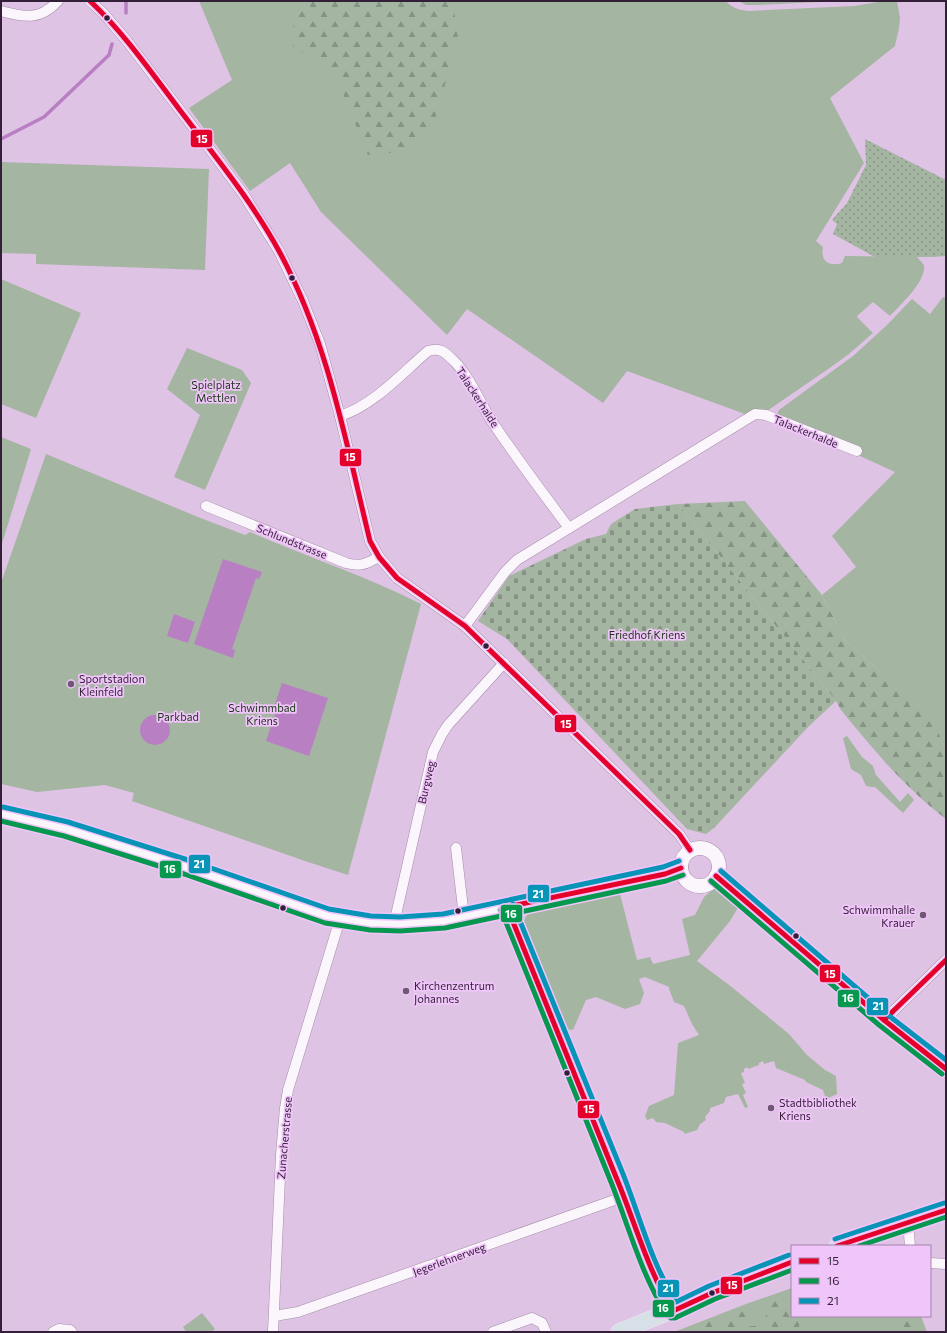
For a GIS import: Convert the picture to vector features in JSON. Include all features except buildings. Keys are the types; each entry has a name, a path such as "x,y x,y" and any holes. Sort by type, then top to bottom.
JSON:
{"main road":[{"path":"840,1245 946,1210"},
{"path":"620,1332 673,1311 712,1293 791,1262"}],"street":[{"path":"1,11 27,17 48,11 58,1"},
{"path":"90,1 104,14 127,41 204,142 244,195 279,251 303,301 320,344 340,416 370,541 379,557 397,578 465,626 679,834 690,850"},
{"name":"Talackerhalde","path":"340,416 364,406 428,351 435,349 441,350 454,361 464,373 490,417 569,528"},
{"name":"Talackerhalde","path":"465,626 505,572 517,560 755,414 766,416 857,451"},
{"name":"Schlundstrasse","path":"206,506 346,563 358,566 379,557"},
{"name":"Burgweg","path":"396,924 396,915 433,752 448,725 504,663"},
{"path":"1,814 66,829 186,867 308,910 340,919 366,922 396,924 464,917 665,874 681,868"},
{"path":"456,848 464,917"},
{"path":"704,848 715,856 718,862 718,872 712,881 699,886 692,884 682,875 681,861 690,850 704,848"},
{"path":"716,876 884,1020 946,1070"},
{"path":"507,908 657,1283 673,1311"},
{"name":"Zunacherstrasse","path":"273,1332 281,1154 285,1108 288,1090 340,919"},
{"path":"884,1020 946,960"},
{"name":"Jegerlehnerweg","path":"274,1316 298,1312 623,1197"},
{"path":"908,1222 910,1245"},
{"path":"931,1262 946,1264"},
{"path":"493,1332 532,1318 542,1323 546,1332"},
{"path":"53,1332 59,1329 70,1330 72,1332"}],"green space":[{"path":"199,1 726,1 736,8 748,11 854,6 884,1 897,1 900,18 895,46 830,98 864,163 816,241 823,247 822,252 824,259 829,263 842,263 845,256 917,257 924,265 924,272 912,292 890,316 873,302 857,316 873,333 849,354 767,411 756,410 745,414 627,371 603,403 467,309 447,335 321,212 290,163 250,191 189,108 232,80"},
{"path":"312,1 453,1 458,39 435,119 410,151 368,155 335,74 293,46 291,33 298,13"},
{"path":"739,1 840,1 746,5"},
{"path":"865,139 946,180 946,256 875,257 833,234 837,224 832,220 847,203 866,165"},
{"path":"1,162 209,169 205,270 36,264 36,254 1,253"},
{"path":"1,279 81,313 36,418 1,404"},
{"path":"943,297 946,298 946,750 942,742 884,675 845,640 822,595 856,567 832,536 895,472 860,456 862,451 777,415 779,410 853,356 886,326 912,299 930,314"},
{"name":"Spielplatz Mettlen","path":"187,348 242,370 251,383 205,490 174,477 200,415 167,389"},
{"path":"1,437 31,449 1,547"},
{"name":"Schwimmbad Kriens","path":"46,454 198,517 245,535 250,532 380,584 421,604 348,875 132,801 134,793 105,785 37,792 1,784 1,583"},
{"path":"745,501 822,595 845,640 884,675 929,709 946,750 946,819 903,781 865,739 678,504"},
{"name":"Friedhof Kriens","path":"678,504 836,701 809,726 714,828 706,834 687,829 507,639 478,621 509,576 586,539 606,534 611,524 635,509"},
{"path":"847,736 862,757 873,766 876,775 900,802 908,793 914,800 903,813 875,787 866,786 861,775 851,769 843,738"},
{"path":"716,887 739,906 730,921 697,961 733,988 789,1034 807,1055 825,1070 836,1076 837,1094 826,1099 823,1090 806,1082 805,1080 776,1068 774,1061 764,1064 763,1061 759,1063 759,1065 748,1069 747,1067 744,1069 744,1072 741,1073 745,1083 742,1084 746,1093 743,1095 748,1107 745,1108 738,1094 726,1097 724,1103 710,1108 710,1111 705,1117 706,1120 700,1124 697,1130 685,1134 684,1132 665,1123 656,1122 653,1118 647,1120 645,1116 649,1106 674,1095 678,1043 699,1035 684,1006 674,1002 669,987 645,977 639,979 644,993 640,1004 625,1009 596,997 586,1000 573,1030 565,1029 523,925 525,918 530,911 620,894 637,960 650,957 653,964 690,955 682,919 695,915 704,897"},
{"path":"791,1288 791,1317 921,1317 927,1332 674,1332"},
{"path":"791,1297 791,1317 803,1317 799,1325 800,1332 769,1332 765,1319 769,1303"},
{"path":"750,1309 746,1319 746,1324 749,1326 760,1326 763,1332 675,1332"},
{"path":"202,1313 215,1329 211,1332 186,1332 183,1327"},
{"path":"890,1317 908,1317 915,1332 898,1332"}],"shaded area":[{"path":"223,559 262,572 259,579 256,578 232,649 235,650 233,658 194,644"},
{"path":"174,614 195,622 188,643 167,636"},
{"path":"282,683 328,698 309,756 266,741 276,711 273,710"},
{"path":"155,715 166,719 170,730 166,741 155,745 144,741 140,730 144,719"}],"waterway":[{"path":"126,1 126,13"},
{"path":"1,139 44,117 109,55 112,44"}],"transit line":[{"name":"15","path":"90,1 137,53 219,161 244,196 279,251 311,320 323,356 344,430 370,541 379,557 397,578 465,626 679,834 690,850"},
{"name":"21","path":"3,807 68,822 188,860 329,909 371,916 400,917 443,914 663,867 679,861"},
{"name":"16","path":"1,821 64,836 184,874 325,923 370,930 400,931 445,928 666,881 683,875"},
{"name":"15","path":"507,907 665,874 681,868"},
{"name":"21","path":"721,871 888,1015 946,1060"},
{"name":"15","path":"716,876 884,1020 946,1069"},
{"name":"16","path":"711,881 879,1025 942,1074"},
{"name":"21","path":"513,904 623,1174 646,1239 667,1287 676,1302 709,1286 789,1255"},
{"name":"15","path":"507,907 649,1262 673,1311"},
{"name":"16","path":"501,910 611,1182 636,1250 650,1283 667,1315 671,1318 675,1318 715,1299 791,1270"},
{"name":"15","path":"884,1020 946,960"},
{"name":"21","path":"835,1239 944,1203"},
{"name":"15","path":"840,1245 946,1210"},
{"name":"16","path":"862,1245 946,1217"},
{"name":"15","path":"673,1311 712,1293 791,1262"}],"place":[{"name":"Sportstadion Kleinfeld","path":"71,684"},
{"name":"Schwimmhalle Krauer","path":"923,915"},
{"name":"Kirchenzentrum Johannes","path":"406,991"},
{"name":"Stadtbibliothek Kriens","path":"771,1108"}],"park label":[{"name":"Parkbad","path":"178,716"}]}
